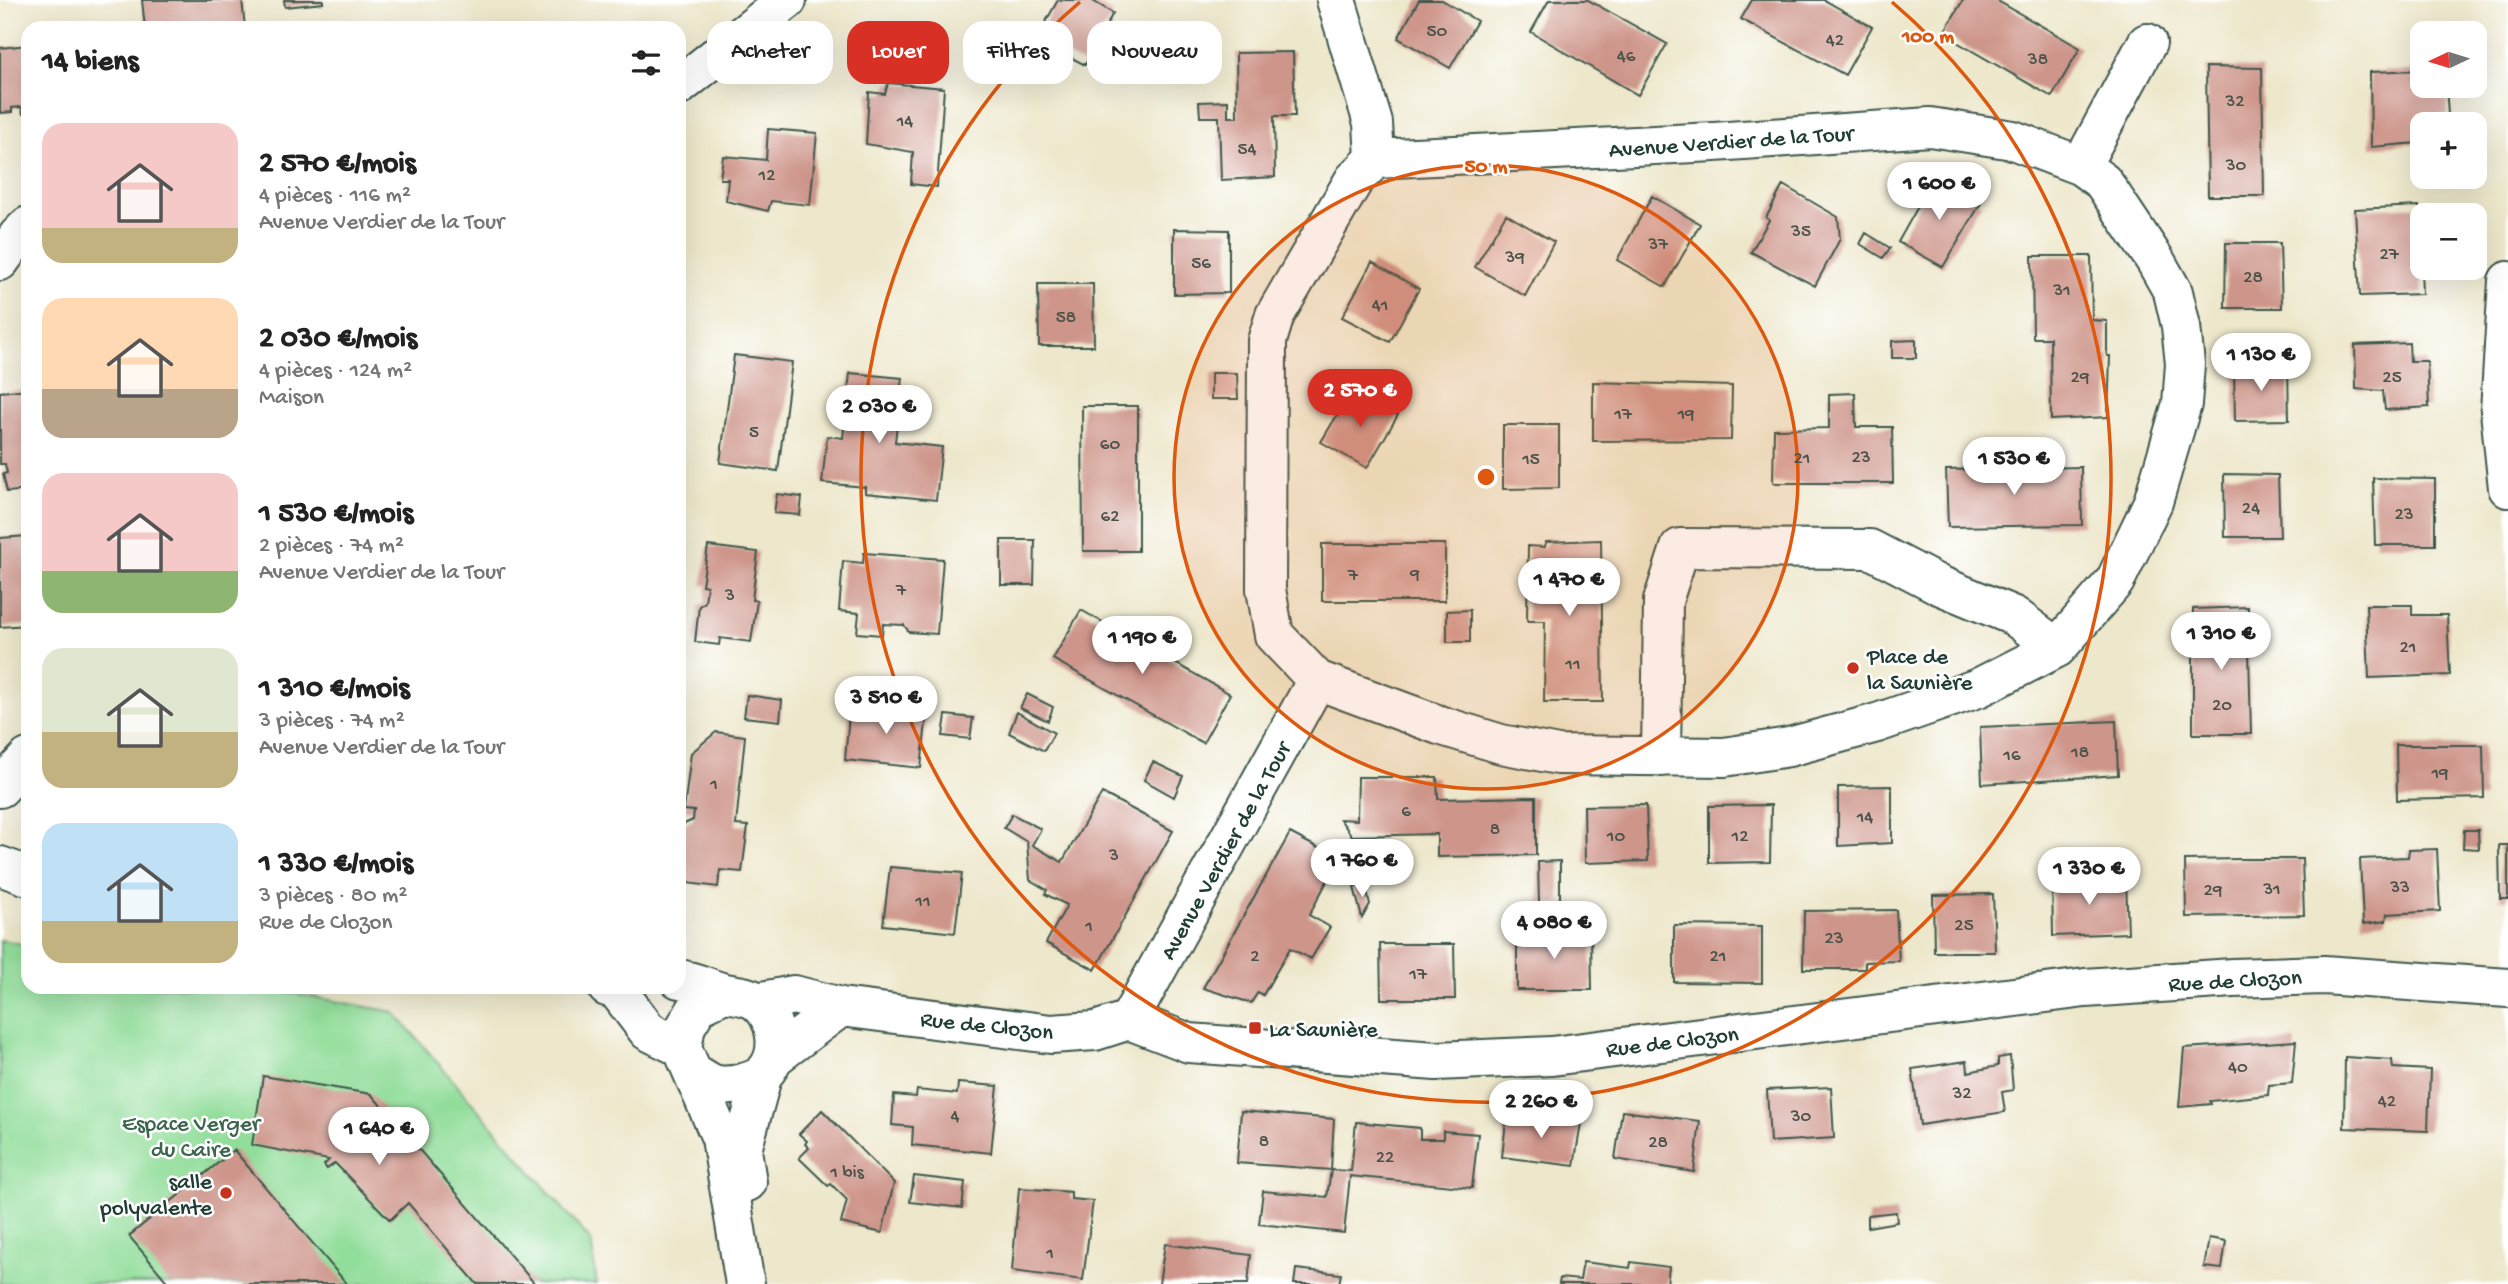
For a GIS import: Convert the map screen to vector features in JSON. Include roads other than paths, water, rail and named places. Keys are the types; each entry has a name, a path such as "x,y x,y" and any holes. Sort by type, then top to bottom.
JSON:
{"street":[{"path":"686,80 787,0"},
{"path":"1336,0 1373,123 1376,159"},
{"path":"2081,166 2147,43"},
{"name":"Avenue Verdier de la Tour","path":"1930,127 2013,140 2081,166 2103,182 2173,292 2181,326 2185,364 2182,404 2153,502 2115,580 2057,648 1978,688 1877,723 1789,747 1724,757 1661,757 1558,755 1501,744 1439,725 1317,680 1274,635 1266,589 1267,341 1275,316 1354,180 1376,159 1714,142 1930,127"},
{"path":"0,261 21,233"},
{"path":"2508,281 2500,411 2508,488"},
{"path":"1661,757 1663,601 1680,548 1870,549 1939,586 2014,616 2057,648"},
{"name":"Avenue Verdier de la Tour","path":"1129,1020 1317,680"},
{"path":"0,789 21,766"},
{"path":"0,866 21,874"},
{"name":"Rue de Clozon","path":"741,997 794,995 841,1007 1051,1034 1095,1031 1129,1020 1189,1043 1436,1061 1552,1056 2085,988 2324,975 2508,988"},
{"path":"686,980 741,997 772,1019 776,1038 742,1150 755,1233 746,1284 721,1138 688,1061 686,1026 699,1005 741,997"},
{"path":"620,994 648,1031 717,1085 746,1082 841,1007"}],"place":[{"name":"Place de la Saunière","path":"1853,668"},
{"name":"La Saunière","path":"1255,1028"},
{"name":"salle polyvalente","path":"226,1193"}],"park label":[{"name":"Espace Verger du Caire","path":"191,1135"}]}
